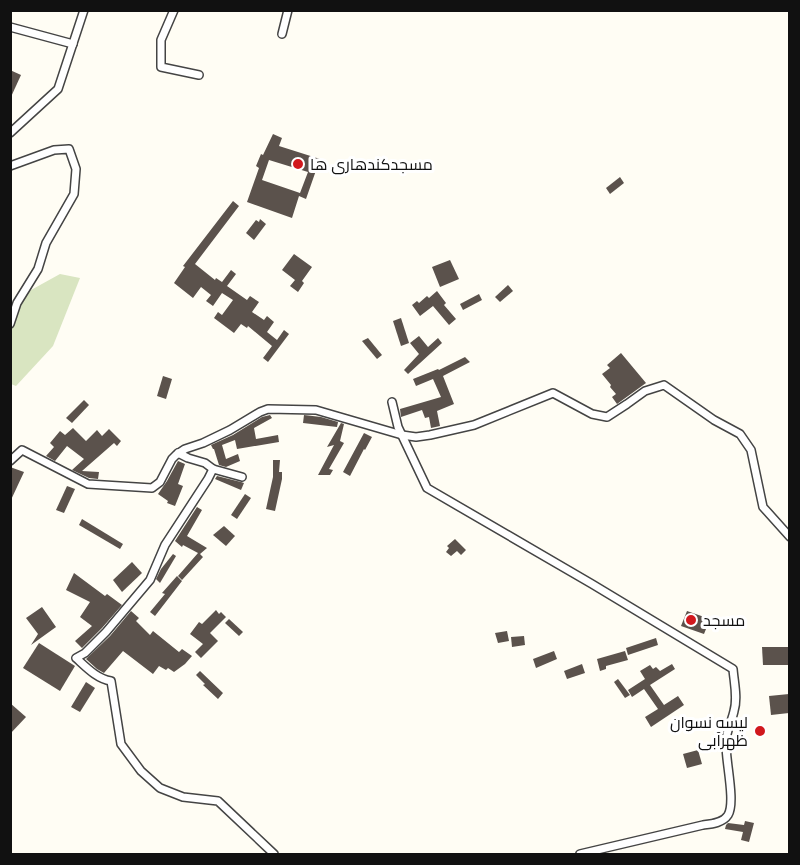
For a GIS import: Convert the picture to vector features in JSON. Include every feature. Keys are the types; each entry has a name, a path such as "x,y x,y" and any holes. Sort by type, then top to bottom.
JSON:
{"street":[{"path":"10,133 58,89 84,10"},
{"path":"174,10 161,40 161,67 199,75"},
{"path":"282,34 288,10"},
{"path":"10,27 73,44"},
{"path":"10,166 54,150 69,149 76,169 74,194 46,243 38,269 17,303 10,324"},
{"path":"10,461 22,450 88,484 152,488 160,482 172,459 178,453 230,430 268,409 316,410 416,437 474,425 553,393 592,414 606,417 645,391 664,385 714,420 740,434 751,450 764,507 789,537"},
{"path":"392,402 398,427 427,488 733,669 735,709 727,731 726,742 730,800 729,813 726,818 712,824 580,855"},
{"path":"178,453 205,463 213,469 242,477"},
{"path":"213,469 165,545 150,580 106,632 85,653 76,658 97,676 111,681 122,744 141,771 160,788 183,797 218,801 274,855"}],"green space":[{"path":"60,274 80,278 53,346 16,386 11,384 12,321 22,295"}],"building":[{"path":"10,70 21,75 10,99"},
{"path":"273,134 282,138 279,146 320,159 306,199 299,196 292,218 247,202 259,168 256,166 261,154 263,155","holes":["269,160 308,172 300,193 262,180"]},
{"path":"620,177 624,183 610,194 606,188"},
{"path":"233,201 239,206 195,264 215,280 216,278 222,282 231,270 236,274 227,286 247,300 250,296 259,302 252,312 264,320 267,316 274,322 267,332 277,340 284,330 289,334 268,362 263,358 272,346 248,326 247,328 241,324 234,333 214,318 218,312 222,315 233,300 222,293 213,306 206,301 211,295 201,287 193,298 174,283 185,267 183,266"},
{"path":"260,219 266,224 254,240 246,233 256,220 259,222"},
{"path":"294,254 312,267 302,281 304,283 298,292 290,286 295,280 282,270"},
{"path":"450,260 459,279 440,287 432,267"},
{"path":"508,285 513,291 500,302 495,297"},
{"path":"437,291 446,303 444,305 456,319 449,325 433,306 420,316 412,305 417,301 419,303 427,296 429,298"},
{"path":"479,294 482,300 463,310 460,304"},
{"path":"401,318 409,343 401,346 393,321"},
{"path":"419,336 428,347 438,338 442,343 408,374 404,370 419,354 410,343"},
{"path":"368,338 382,355 377,359 362,341"},
{"path":"621,353 646,383 617,404 612,397 616,394 602,374 610,368 607,365"},
{"path":"465,357 470,362 443,376 454,404 437,411 440,426 431,428 429,417 425,418 422,410 401,417 400,409 441,397 433,379 416,386 413,379 439,370"},
{"path":"163,376 172,379 166,399 157,396"},
{"path":"84,400 89,405 72,423 66,418"},
{"path":"270,415 272,418 254,428 256,439 278,435 279,442 237,449 235,440 222,445 226,459 238,454 240,461 226,467 219,465 211,445 233,435 262,417"},
{"path":"304,415 338,422 337,427 303,423"},
{"path":"341,423 344,424 340,441 344,443 329,469 333,470 330,475 318,475 334,445 327,447"},
{"path":"73,428 86,441 97,430 102,436 109,429 121,441 117,446 114,443 82,471 99,472 98,479 89,478 72,470 84,459 67,446 55,461 46,456 54,447 50,443 60,431 65,435"},
{"path":"364,433 372,437 350,476 343,472"},
{"path":"273,460 280,460 279,472 282,472 275,511 266,509 273,477"},
{"path":"178,461 185,464 178,484 183,486 175,506 167,503 168,501 158,494"},
{"path":"10,467 24,472 10,502"},
{"path":"217,476 244,483 241,490 215,479"},
{"path":"67,486 75,489 64,513 56,510"},
{"path":"245,494 251,498 237,519 231,515"},
{"path":"197,507 202,510 187,536 207,548 200,554 203,557 182,580 178,576 198,553 183,545 182,547 175,541"},
{"path":"82,519 123,544 120,549 79,525"},
{"path":"224,526 235,536 226,546 213,535"},
{"path":"455,539 466,550 461,555 457,551 451,556 446,552 449,548 447,546"},
{"path":"173,554 176,556 160,583 156,579"},
{"path":"132,562 142,573 122,592 113,580"},
{"path":"74,573 105,596 107,594 122,605 82,648 75,641 92,626 80,617 90,602 66,590"},
{"path":"177,576 182,581 155,616 150,612 165,594 162,593"},
{"path":"42,607 56,627 31,645 38,634 26,618"},
{"path":"216,610 226,617 210,633 218,641 201,658 195,652 203,644 190,634 199,622 202,624"},
{"path":"131,611 139,618 136,621 150,635 153,631 179,652 182,649 192,656 174,672 159,666 153,674 123,651 104,673 97,669 86,659"},
{"path":"687,611 710,619 704,634 681,626"},
{"path":"229,619 243,632 239,636 225,623"},
{"path":"507,631 509,641 498,643 495,633"},
{"path":"524,636 525,645 512,647 511,637"},
{"path":"656,638 658,645 628,655 626,648"},
{"path":"39,643 75,666 60,691 23,668"},
{"path":"762,647 788,647 788,665 763,665"},
{"path":"554,651 557,659 536,668 533,659"},
{"path":"625,651 628,660 606,666 606,669 600,671 597,659"},
{"path":"582,664 585,673 567,679 564,671"},
{"path":"672,664 675,669 650,685 664,705 678,696 684,705 651,727 645,717 658,709 644,689 632,697 628,690 645,679 640,671 650,665 653,669 656,667 660,671"},
{"path":"200,671 223,693 218,699 196,675"},
{"path":"618,679 630,695 625,698 614,682"},
{"path":"86,682 95,688 80,712 71,707"},
{"path":"789,694 789,713 771,715 769,696"},
{"path":"10,703 26,717 10,734"},
{"path":"698,750 702,764 687,768 683,754"},
{"path":"745,821 754,823 749,842 741,840 743,832 725,829 728,823 744,825"}],"place":[{"name":"مسجدکندهاری ها","path":"298,164"},
{"name":"مسجد","path":"691,620"},
{"name":"لیسه نسوان ظهرآبی","path":"760,731"}]}
